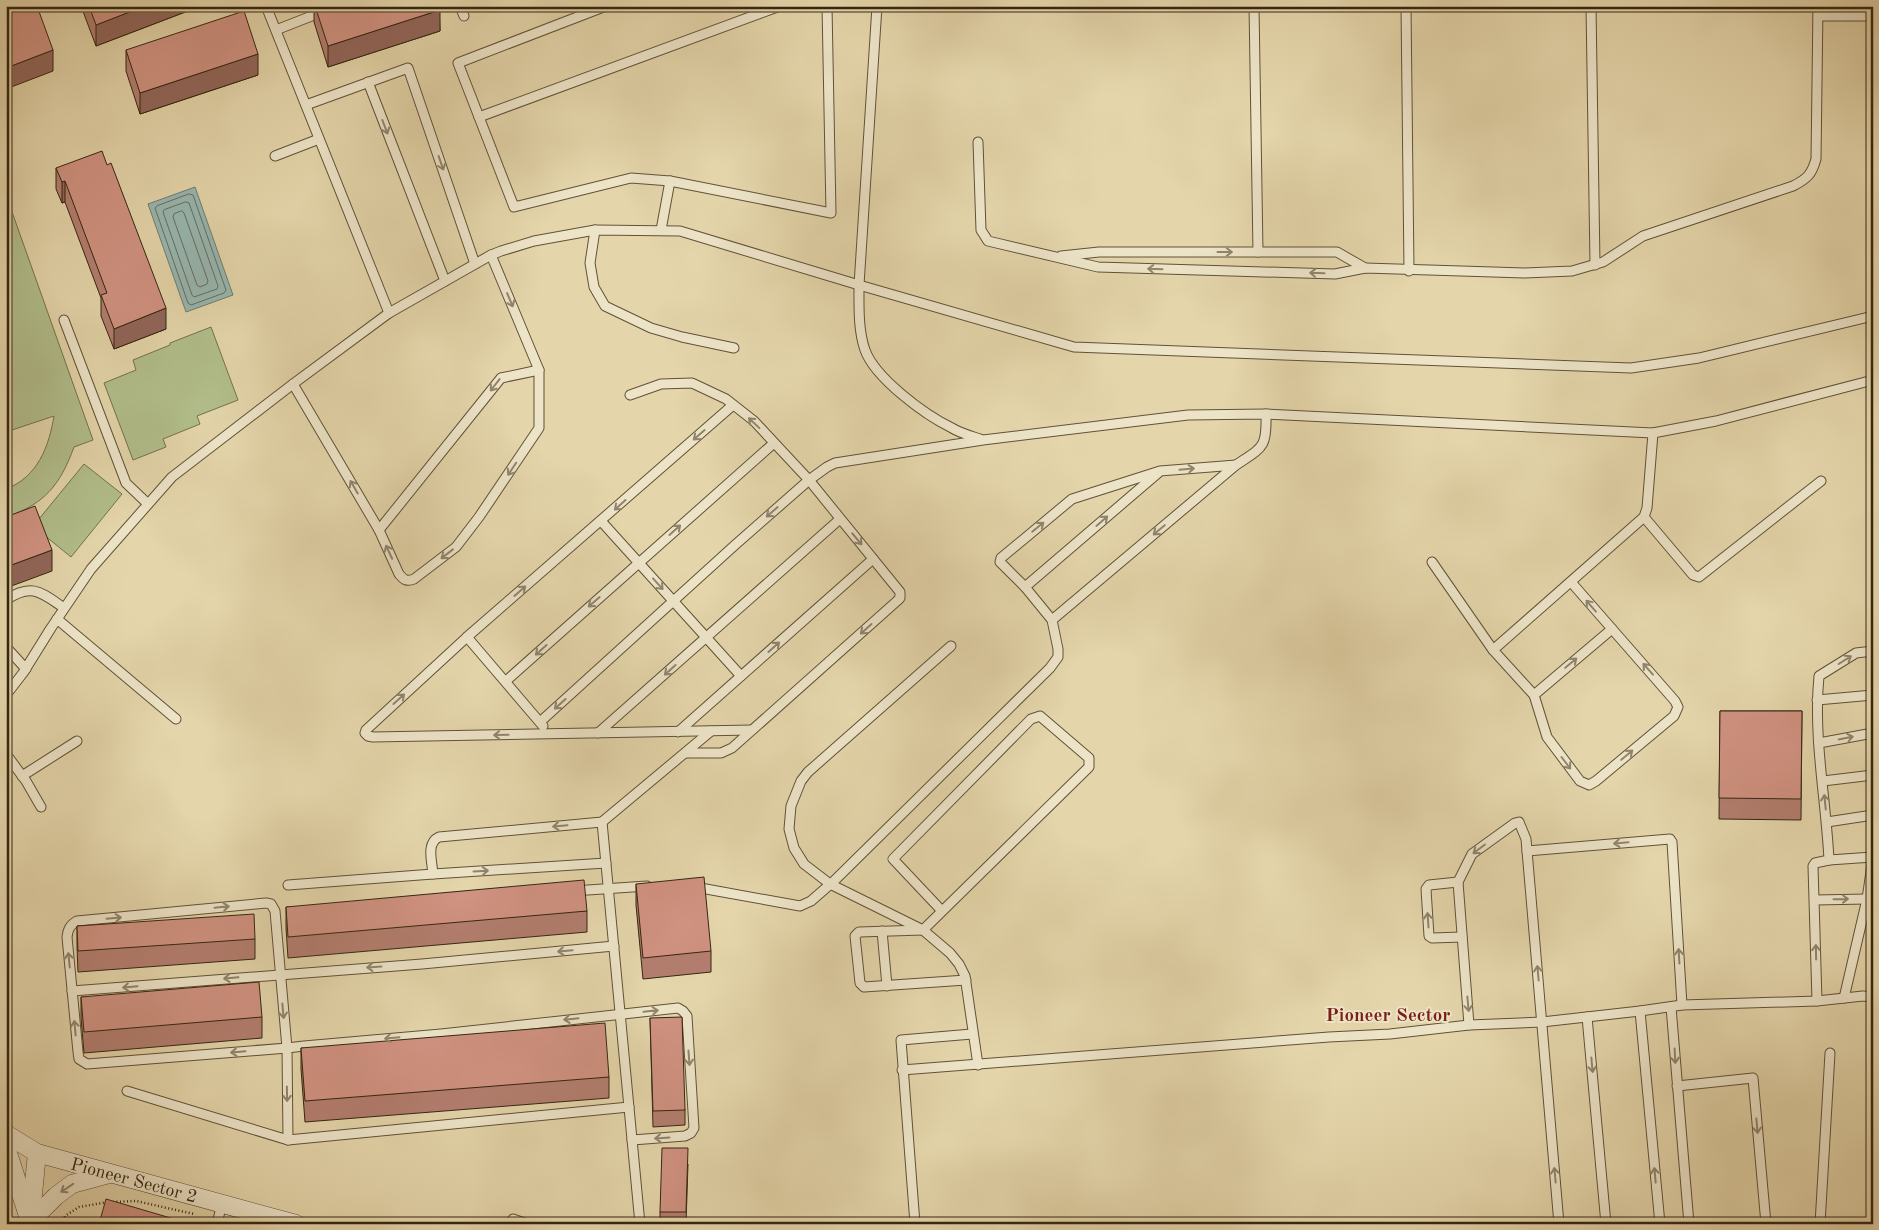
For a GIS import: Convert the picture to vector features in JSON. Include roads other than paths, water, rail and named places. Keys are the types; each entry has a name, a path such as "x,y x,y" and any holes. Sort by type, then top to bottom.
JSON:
{"street":[{"name":"Pioneer Sector 2","path":"6,1134 37,1153 296,1224"},
{"path":"6,1147 30,1223"},
{"path":"30,1223 37,1153"},
{"path":"30,1223 56,1196 72,1184 112,1174"}],"lane":[{"path":"266,6 389,312"},
{"path":"276,30 337,6"},
{"path":"460,6 464,16"},
{"path":"606,6 458,63 514,207 631,178 670,181 831,213 827,6"},
{"path":"479,117 780,6"},
{"path":"877,6 858,285 860,323 865,350 874,366 918,408 952,429 983,440"},
{"path":"1254,6 1258,252"},
{"path":"1406,6 1409,271"},
{"path":"1591,6 1595,265"},
{"path":"978,142 981,230 988,241 1098,267 1335,274 1365,268 1409,271 1525,273 1572,271 1603,262 1643,236 1793,186 1806,179 1813,170 1816,158 1818,11 1873,16"},
{"path":"306,106 408,68 475,264"},
{"path":"368,82 445,281"},
{"path":"275,156 319,138"},
{"path":"661,230 670,181"},
{"path":"6,695 26,669 91,569 172,477 389,312 501,251 534,241 595,230 680,231 858,285 1074,347 1631,368 1699,358 1873,316"},
{"path":"595,230 590,263 594,288 606,306 651,328 734,348"},
{"path":"1054,257 1099,252 1337,252 1365,268"},
{"path":"293,384 378,530 399,574 404,580 414,579 456,547 484,510 539,428 539,370 491,256"},
{"path":"64,320 126,483 148,504"},
{"path":"378,530 501,378 539,370"},
{"path":"540,722 809,480 835,463 983,440 1188,415 1266,414 1653,433 1716,421 1873,380"},
{"path":"630,395 661,384 692,383 733,405 754,422 809,480 900,592 900,598 727,751 721,753 686,753"},
{"path":"733,405 467,637 365,733 373,737 752,730"},
{"path":"1052,620 1236,465 1258,450 1265,442 1267,432 1266,414"},
{"path":"1493,650 1644,517 1647,508 1653,433"},
{"path":"506,681 774,443"},
{"path":"684,884 800,906 810,901 830,884 1050,668 1058,656 1052,620 1025,587 1000,562 1001,558 1072,498 1160,471 1236,465"},
{"path":"1025,587 1160,471"},
{"path":"1644,517 1693,574 1699,577 1821,481"},
{"path":"598,733 840,519"},
{"path":"601,521 741,676"},
{"path":"678,732 873,559"},
{"path":"1432,562 1493,650 1534,694 1547,737 1580,781 1589,785 1674,716 1678,707 1675,701 1571,582"},
{"path":"6,600 15,593 33,590 42,593 64,608"},
{"path":"57,619 176,719"},
{"path":"1534,694 1612,629"},
{"path":"467,637 550,734"},
{"path":"951,646 808,772 801,781 791,806 789,830 794,848 804,864 830,884 924,930 959,964 966,980 972,1034 978,1065"},
{"path":"6,647 26,669"},
{"path":"1829,860 1819,743 1817,700 1819,676 1856,653 1873,651"},
{"path":"1817,700 1873,695"},
{"path":"942,911 893,859 1032,719 1040,716 1088,758 1088,767 924,930 859,932 856,936 860,982 867,988 966,980"},
{"path":"433,874 431,847 434,839 439,837 602,822 711,731"},
{"path":"1819,743 1873,733"},
{"path":"22,776 77,741"},
{"path":"6,754 22,776 40,807"},
{"path":"1823,781 1873,775"},
{"path":"1827,822 1873,815"},
{"path":"602,822 640,1224"},
{"path":"1470,1025 1458,882 1472,854 1515,823 1520,822 1526,839 1559,1224"},
{"path":"1527,851 1670,838 1672,842 1682,1004"},
{"path":"1817,1001 1814,862 1873,857 1867,899 1844,998"},
{"path":"288,885 606,863"},
{"path":"1458,882 1429,885 1426,889 1426,898 1430,937 1462,937"},
{"path":"560,892 655,886"},
{"path":"1815,900 1867,899"},
{"path":"288,1140 287,1048 280,974 280,911 271,904 266,903 77,921 72,924 66,937 78,1052 79,1059 87,1064 287,1048 440,1034 678,1008 687,1016 694,1128 691,1133 685,1136 632,1140"},
{"path":"882,931 888,986"},
{"path":"72,992 422,964 614,946"},
{"path":"902,1070 1390,1034 1470,1025 1542,1022 1640,1011 1682,1004 1817,1001 1873,997"},
{"path":"1671,1007 1689,1224"},
{"path":"1640,1011 1660,1224"},
{"path":"1587,1017 1606,1224"},
{"path":"915,1224 901,1040 972,1034"},
{"path":"1820,1224 1830,1053"},
{"path":"1677,1086 1753,1078 1766,1224"},
{"path":"127,1091 288,1140 629,1108"},
{"path":"217,1224 222,1204"},
{"path":"513,1219 527,1224"}],"water":[{"path":"195,187 233,295 186,312 148,204"}],"district":[{"name":"Pioneer Sector","path":"1388,1014"}]}
